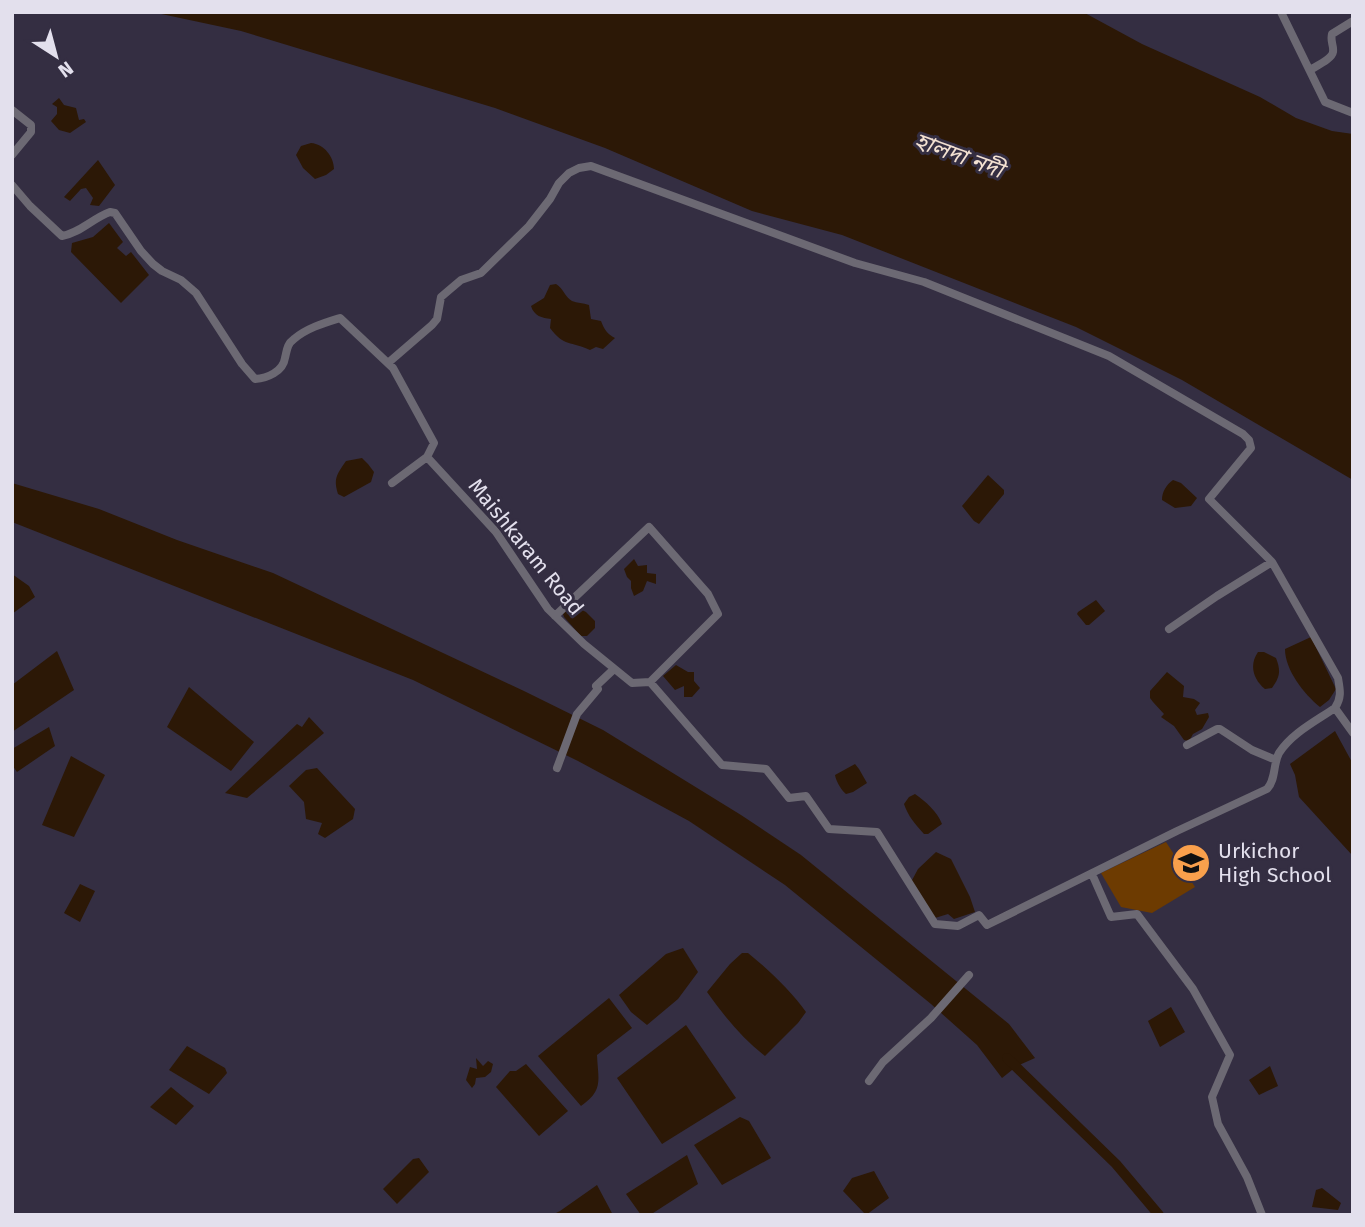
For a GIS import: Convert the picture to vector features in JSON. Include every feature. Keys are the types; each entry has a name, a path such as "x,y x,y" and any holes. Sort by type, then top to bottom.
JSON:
{"street":[{"path":"1281,12 1325,102 1353,113"},
{"path":"1310,70 1331,56 1334,51 1332,34 1353,22"},
{"path":"12,110 31,125 31,132 12,155"},
{"path":"388,363 437,319 441,297 461,280 481,273 529,226 569,173 591,166 855,263 924,282 1110,356 1232,428 1249,440 1251,448 1209,499 1272,562 1338,678 1341,693 1335,708 1295,735 1280,752 1272,783 1266,789 987,925 979,915 958,926 935,924 877,832 829,829 806,796 789,798 766,769 722,765 650,682 718,614 708,594 649,527 555,616"},
{"path":"12,185 62,236 75,232 104,214 115,213 153,264 181,280 196,293 242,364 255,379 264,378 281,368 292,340 316,325 340,318 393,368 434,443 426,457 392,482"},
{"name":"Maishkaram Road","path":"426,457 496,532 548,609 584,644 632,683 650,682"},
{"path":"1169,629 1272,562"},
{"path":"557,768 577,714 598,690 596,686 614,669"},
{"path":"1335,708 1353,733"},
{"path":"1187,746 1220,729 1252,750 1276,760"},
{"path":"1092,874 1111,918 1137,914 1193,989 1230,1055 1212,1097 1217,1124 1247,1177 1262,1215"},
{"path":"869,1080 883,1062 930,1018 969,975"}],"shaded area":[{"path":"1166,842 1195,887 1152,913 1121,907 1101,873"}],"water":[{"name":"হালদা নদী","path":"152,12 1083,12 1142,44 1260,97 1296,118 1332,131 1353,134 1353,480 1182,380 1076,327 842,235 752,211 605,148 495,108 241,31"},
{"path":"59,98 64,105 76,108 79,120 84,119 86,122 70,133 59,130 51,121 57,114 57,107 52,104"},
{"path":"311,143 324,149 334,164 334,169 315,179 303,168 296,155 301,146"},
{"path":"98,160 115,185 99,206 90,205 93,198 86,188 81,189 70,201 64,197"},
{"path":"109,223 123,242 117,248 126,256 131,252 149,275 121,303 71,252 72,243 93,237"},
{"path":"556,284 572,301 589,305 591,319 601,321 606,331 615,338 603,349 596,347 590,350 564,341 550,328 551,319 534,312 531,306 544,298 550,285"},
{"path":"362,458 374,472 371,482 344,497 338,494 336,480 346,461"},
{"path":"988,475 1004,490 1004,494 979,524 962,506"},
{"path":"1173,480 1181,483 1197,498 1191,506 1175,508 1162,500 1165,489"},
{"path":"12,483 99,509 177,540 273,573 603,730 801,855 1009,1024 1035,1058 1017,1066 1002,1078 977,1045 931,1004 785,885 689,821 578,761 413,680 12,522"},
{"path":"634,559 638,566 647,565 647,573 656,574 656,584 647,581 643,591 634,596 631,581 624,569"},
{"path":"12,574 29,586 35,597 12,614"},
{"path":"1096,600 1105,611 1086,625 1077,614"},
{"path":"572,605 586,612 595,621 595,628 587,636 581,636 564,617 563,614"},
{"path":"1311,637 1336,689 1320,707 1297,681 1286,657 1285,649"},
{"path":"57,651 74,690 12,732 12,685"},
{"path":"1258,652 1276,658 1279,674 1272,688 1265,689 1255,676 1253,667"},
{"path":"676,665 688,672 694,672 694,681 700,688 692,697 684,697 684,686 675,690 663,676"},
{"path":"1167,672 1184,686 1183,697 1200,703 1195,710 1197,715 1208,713 1209,717 1202,729 1193,734 1189,741 1184,740 1174,726 1161,717 1164,714 1150,698 1150,691"},
{"path":"189,687 254,742 231,771 167,727"},
{"path":"309,717 324,733 247,798 225,793 297,724 302,727"},
{"path":"49,727 55,746 17,772 12,765 12,749"},
{"path":"1335,731 1353,764 1352,855 1299,797 1290,764"},
{"path":"71,756 105,775 74,837 42,825"},
{"path":"855,764 867,783 846,794 835,775"},
{"path":"317,768 355,809 353,819 325,838 318,834 322,823 306,819 304,802 289,786 306,770"},
{"path":"915,794 934,811 942,824 928,834 924,834 915,823 904,804"},
{"path":"936,852 951,859 975,912 954,919 948,914 935,918 911,882 918,869"},
{"path":"80,884 95,891 80,922 64,913"},
{"path":"683,948 698,972 678,999 647,1025 631,1012 619,995 666,954"},
{"path":"742,953 748,953 771,973 806,1012 765,1056 734,1026 707,992"},
{"path":"609,998 632,1028 597,1055 598,1084 593,1095 581,1106 538,1056"},
{"path":"1171,1007 1185,1032 1160,1047 1148,1021"},
{"path":"686,1025 736,1098 662,1144 617,1078"},
{"path":"187,1046 225,1068 227,1073 209,1094 169,1070"},
{"path":"476,1058 483,1066 488,1061 493,1064 491,1072 485,1077 476,1078 472,1088 466,1080 470,1067 477,1069"},
{"path":"526,1064 568,1111 539,1136 496,1087 510,1071 516,1071"},
{"path":"1270,1066 1278,1086 1259,1095 1249,1080"},
{"path":"171,1087 194,1106 176,1125 150,1107"},
{"path":"740,1117 749,1121 771,1158 722,1185 694,1145"},
{"path":"687,1155 698,1184 650,1215 641,1215 626,1194"},
{"path":"419,1158 429,1172 397,1204 383,1189 413,1159"},
{"path":"874,1171 889,1198 866,1215 843,1191 852,1178"},
{"path":"597,1185 613,1215 552,1215 560,1211"},
{"path":"1322,1188 1341,1203 1338,1210 1312,1207 1316,1190"}],"waterway":[{"path":"1007,1058 1116,1164 1159,1215"}],"place":[{"name":"Urkichor High School","path":"1191,863"}]}
